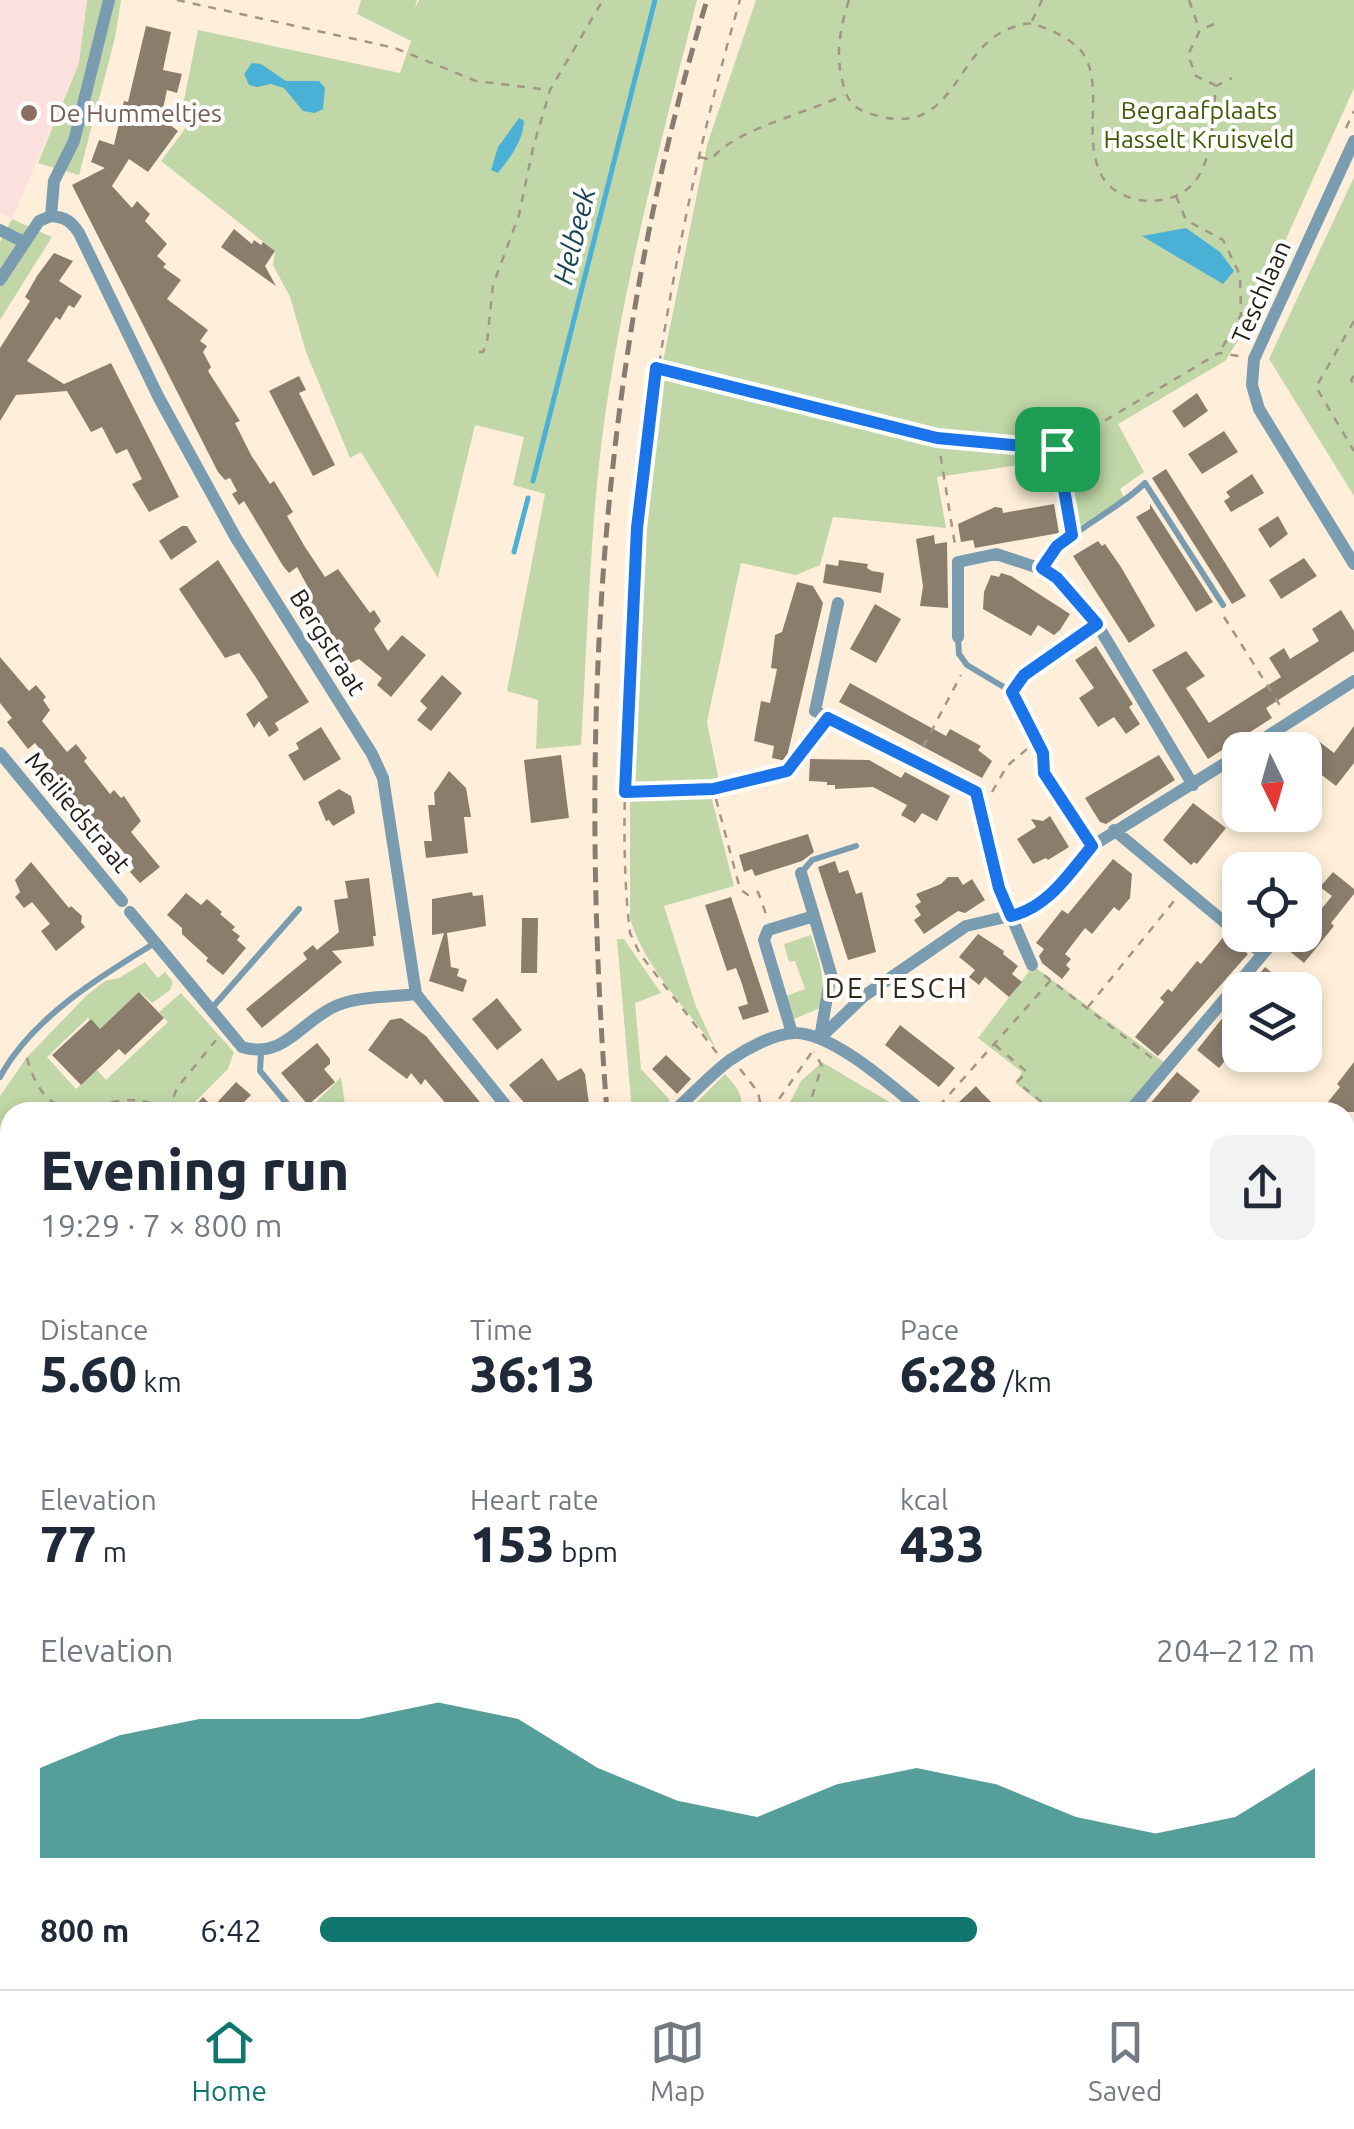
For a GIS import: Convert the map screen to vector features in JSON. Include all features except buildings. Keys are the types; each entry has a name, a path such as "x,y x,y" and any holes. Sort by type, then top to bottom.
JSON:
{"street":[{"path":"0,280 39,221 51,216 54,181 74,141 109,0"},
{"name":"Teschlaan","path":"1354,141 1254,359 1252,385 1259,409 1354,564"},
{"name":"Bergstraat","path":"51,216 63,217 79,233 159,398 236,538 372,754 388,802 416,994"},
{"path":"0,230 24,242"},
{"path":"958,637 958,562 996,554 1042,568 1057,578 1097,624 1193,784"},
{"path":"838,604 815,711 976,792 999,888 1032,964"},
{"path":"1273,732 1354,680"},
{"name":"Meiliedstraat","path":"0,753 225,1029"},
{"path":"820,1038 864,996 966,926 1031,912 1092,846 1222,765"},
{"path":"1114,830 1222,920"},
{"path":"802,873 831,974 820,1038"},
{"path":"792,1033 764,940 768,930 814,916"},
{"path":"1137,1102 1262,954 1260,952"},
{"path":"225,1029 242,1047 261,1052 276,1048 323,1012 343,1003 416,994 503,1102"},
{"path":"684,1102 729,1061 759,1044 792,1033 820,1038 912,1102"}],"lane":[{"path":"1042,568 1057,546 1128,500 1145,483 1220,606"},
{"path":"1012,692 1024,675 1097,624"},
{"path":"958,637 959,654 967,665 1012,692 1043,753 1044,773 1092,846"},
{"path":"713,789 787,771 828,718"},
{"path":"802,873 812,860 856,846"},
{"path":"211,1010 299,909"},
{"path":"0,1077 42,1025 101,976 156,942"},
{"path":"261,1052 260,1071 286,1102"}],"path":[{"path":"177,0 395,48 476,81 550,90"},
{"path":"479,352 484,352 487,343 493,285 519,215 550,90 604,0"},
{"path":"740,0 698,157 656,368 637,528 625,792 630,933 640,954 716,1052 754,1084 759,1102"},
{"path":"849,0 840,30 839,64 846,95 856,110 884,118 906,120 931,111 948,97 980,50 1000,32 1032,23 1082,51 1091,77 1092,152 1104,182 1132,200 1163,201 1190,189 1208,159 1216,86"},
{"path":"1032,23 1042,0"},
{"path":"1188,0 1200,30"},
{"path":"1214,24 1200,30 1188,55 1196,76 1216,86"},
{"path":"1216,86 1232,78"},
{"path":"698,157 710,160 720,148 742,136 846,95"},
{"path":"656,368 937,438 1057,449 1220,354 1242,315 1240,274 1224,240 1186,220 1176,195"},
{"path":"1354,321 1316,387 1354,451"},
{"path":"1220,354 1254,359"},
{"path":"1354,376 1354,385"},
{"path":"937,438 958,562"},
{"path":"1057,449 1072,535"},
{"path":"1220,606 1290,721"},
{"path":"915,762 967,665"},
{"path":"980,813 1007,766 1036,741"},
{"path":"625,792 713,789 740,889 748,894 758,892 769,922 768,930"},
{"path":"1087,1008 1184,888"},
{"path":"1032,964 1166,1068"},
{"path":"943,1102 1051,980"},
{"path":"171,1102 177,1088 225,1029"},
{"path":"994,1044 1027,1072 1017,1082 1042,1102"},
{"path":"777,1102 814,1050 822,1066 810,1102"},
{"path":"26,1057 44,1093 56,1102"},
{"path":"110,1102 138,1098 151,1102"}],"shaded area":[{"name":"De Hummeltjes","path":"0,0 87,0 79,63 12,219 0,213"}],"green space":[{"path":"87,0 121,0 115,38 79,175 38,163 79,63"},
{"path":"361,0 417,0 415,8 419,0 697,0 636,250 607,402 593,530 581,745 536,749 538,700 507,691 545,494 513,485 524,437 475,425 438,578 361,452 350,458 306,352 290,297 273,265 275,251 161,161 188,125 176,114 184,100 198,30 400,73 411,41 357,14"},
{"path":"756,0 1354,0 1354,88 1246,328 1225,361 1118,424 1144,472 1120,489 1124,498 1073,530 1062,459 937,477 946,528 833,517 820,565 796,575 741,563 707,722 719,781 708,784 734,886 664,906 695,1004 716,1049 655,970 630,918 630,763 636,622 660,376 707,145"},
{"name":"Begraafplaats Hasselt Kruisveld","path":"1354,177 1354,496 1269,359"},
{"path":"12,219 52,237 0,320 0,242"},
{"path":"811,935 822,980 820,1008 794,1019 786,996 805,989 795,961 789,962 784,944"},
{"path":"617,939 624,939 661,993 635,1003 641,1069 670,1100 631,1102"},
{"path":"145,962 158,978 165,972 173,982 170,990 152,1003 140,992 100,1029 88,1018 47,1057 76,1089 97,1070 106,1080 168,1022 159,1012 181,993 234,1052 228,1069 195,1102 0,1102 0,1096 27,1057 87,995 105,981 119,978"},
{"path":"1033,966 1165,1063 1131,1102 1039,1102 1015,1083 1022,1072 978,1038"},
{"path":"822,1062 889,1102 790,1102 801,1081"},
{"path":"725,1074 741,1101 741,1102 697,1102"},
{"path":"341,1077 345,1102 316,1102"}],"water":[{"path":"252,63 261,64 286,81 319,81 325,88 323,109 315,113 303,111 284,88 249,85 244,74"},
{"path":"519,118 524,121 515,149 498,173 491,170 498,147"},
{"path":"1186,228 1220,252 1234,271 1223,284 1142,236"}],"waterway":[{"name":"Helbeek","path":"533,481 655,0"},
{"name":"Helbeek","path":"514,552 528,498"}],"railway":[{"path":"606,1102 595,832 597,691 605,551 619,412 641,273 670,136 707,0"}],"place":[{"name":"De Hummeltjes","path":"29,113"}],"district":[{"name":"DE TESCH","path":"897,988"}],"route":[{"path":"656,368 937,438 1057,449 1072,535 1057,546 1042,568 1078,599 1097,624 1024,675 1012,692 1043,753 1044,773 1092,846 1031,912 1011,916 999,888 976,792 828,718 787,771 713,789 625,792 637,528 656,368"}]}
